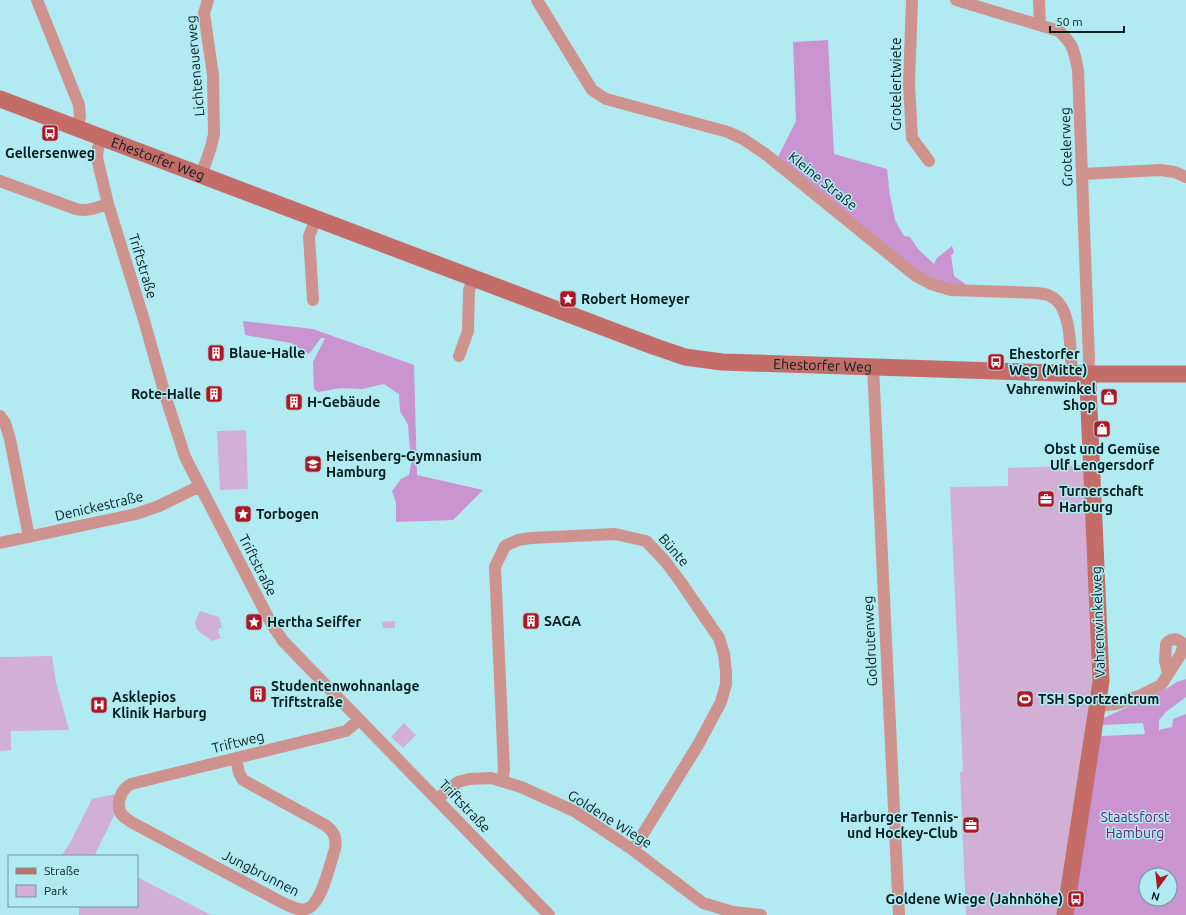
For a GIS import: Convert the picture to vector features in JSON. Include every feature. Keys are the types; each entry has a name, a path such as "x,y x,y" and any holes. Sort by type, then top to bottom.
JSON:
{"main road":[{"name":"Ehestorfer Weg","path":"0,99 474,279 685,357 722,362 1080,374 1186,374"},
{"name":"Vahrenwinkelweg","path":"1065,915 1101,681 1088,385 1080,374"}],"street":[{"path":"37,0 79,105 80,114 77,128"},
{"name":"Lichtenauerweg","path":"201,176 214,134 213,75 204,13 208,0"},
{"name":"Kleine Straße","path":"537,0 592,90 606,99 728,132 743,139 764,153 916,276 931,284 951,290 1038,293 1051,296 1058,302 1068,321 1080,374"},
{"name":"Grotelertwiete","path":"912,0 909,84 912,138 929,161"},
{"name":"Grotelerweg","path":"956,0 1058,31 1066,38 1074,49 1078,70 1089,360 1080,374"},
{"path":"1039,0 1040,25"},
{"name":"Triftstraße","path":"102,138 98,148 97,158 108,204 144,320 167,402 185,457 271,623 283,641 550,915"},
{"path":"1082,174 1160,170 1175,172 1186,177"},
{"path":"0,181 76,209 85,210 108,204"},
{"path":"313,300 310,236 316,219"},
{"path":"459,356 468,331 469,290 474,279"},
{"name":"Goldrutenweg","path":"873,366 899,915"},
{"path":"0,416 10,439 29,537"},
{"name":"Denickestraße","path":"0,543 136,514 159,506 200,486"},
{"name":"Bünte","path":"502,780 504,770 495,567 505,546 518,540 531,538 602,534 615,534 646,541 680,580 719,638 724,654 726,684 721,702 701,740 633,850"},
{"path":"1098,706 1116,704 1161,686 1168,673"},
{"name":"Triftweg","path":"123,790 131,784 346,731 359,720"},
{"name":"Jungbrunnen","path":"123,790 120,796 120,810 122,816 131,822 283,903 297,908 306,909 316,902 320,894 335,849 336,842 334,834 326,825 243,780 239,773 236,758"},
{"name":"Goldene Wiege","path":"437,799 453,785 463,780 484,778 502,780 574,811 633,850 703,903 733,912 761,915"}],"green space":[{"path":"828,40 834,154 887,169 895,220 904,236 910,237 918,249 934,264 937,258 952,246 954,253 951,255 954,276 964,283 969,290 931,284 775,163 796,121 793,42"},
{"path":"243,321 313,329 414,365 417,475 483,490 453,520 396,522 396,503 392,491 401,479 409,475 411,464 408,425 400,411 399,394 384,384 362,389 341,388 318,392 314,389 313,362 325,338 321,338 309,354 291,343 245,335"},
{"path":"246,430 248,489 220,490 217,431"},
{"name":"TSH Sportzentrum","path":"1086,465 1092,681 1057,915 966,915 960,772 963,771 950,487 1008,486 1008,468"},
{"path":"200,611 219,617 222,628 219,628 218,632 221,638 212,641 197,630 195,622"},
{"path":"395,621 395,628 383,628 382,622"},
{"path":"52,656 56,682 69,730 11,731 11,750 0,751 0,657"},
{"name":"Staatsforst Hamburg","path":"1186,679 1186,697 1166,712 1159,720 1159,730 1172,727 1173,719 1186,714 1186,915 1071,915 1098,734 1104,718 1166,689 1177,682","holes":["1143,723 1145,734 1102,736 1102,725"]},
{"path":"404,723 416,735 403,748 391,737"},
{"path":"116,794 116,812 95,854 96,855 62,855 70,843 92,799"},
{"path":"138,878 211,915 79,915 79,907 138,907"}],"place":[{"name":"Gellersenweg","path":"50,133"},
{"name":"Robert Homeyer","path":"568,299"},
{"name":"Blaue-Halle","path":"216,353"},
{"name":"Ehestorfer Weg (Mitte)","path":"996,362"},
{"name":"Rote-Halle","path":"214,394"},
{"name":"Vahrenwinkel Shop","path":"1109,397"},
{"name":"H-Gebäude","path":"294,402"},
{"name":"Obst und Gemüse Ulf Lengersdorf","path":"1102,429"},
{"name":"Heisenberg-Gymnasium Hamburg","path":"313,464"},
{"name":"Turnerschaft Harburg","path":"1046,499"},
{"name":"Torbogen","path":"243,514"},
{"name":"SAGA","path":"531,621"},
{"name":"Hertha Seiffer","path":"254,622"},
{"name":"Studentenwohnanlage Triftstraße","path":"258,694"},
{"name":"TSH Sportzentrum","path":"1025,699"},
{"name":"Asklepios Klinik Harburg","path":"99,705"},
{"name":"Harburger Tennis- und Hockey-Club","path":"971,825"},
{"name":"Goldene Wiege (Jahnhöhe)","path":"1076,899"}]}
